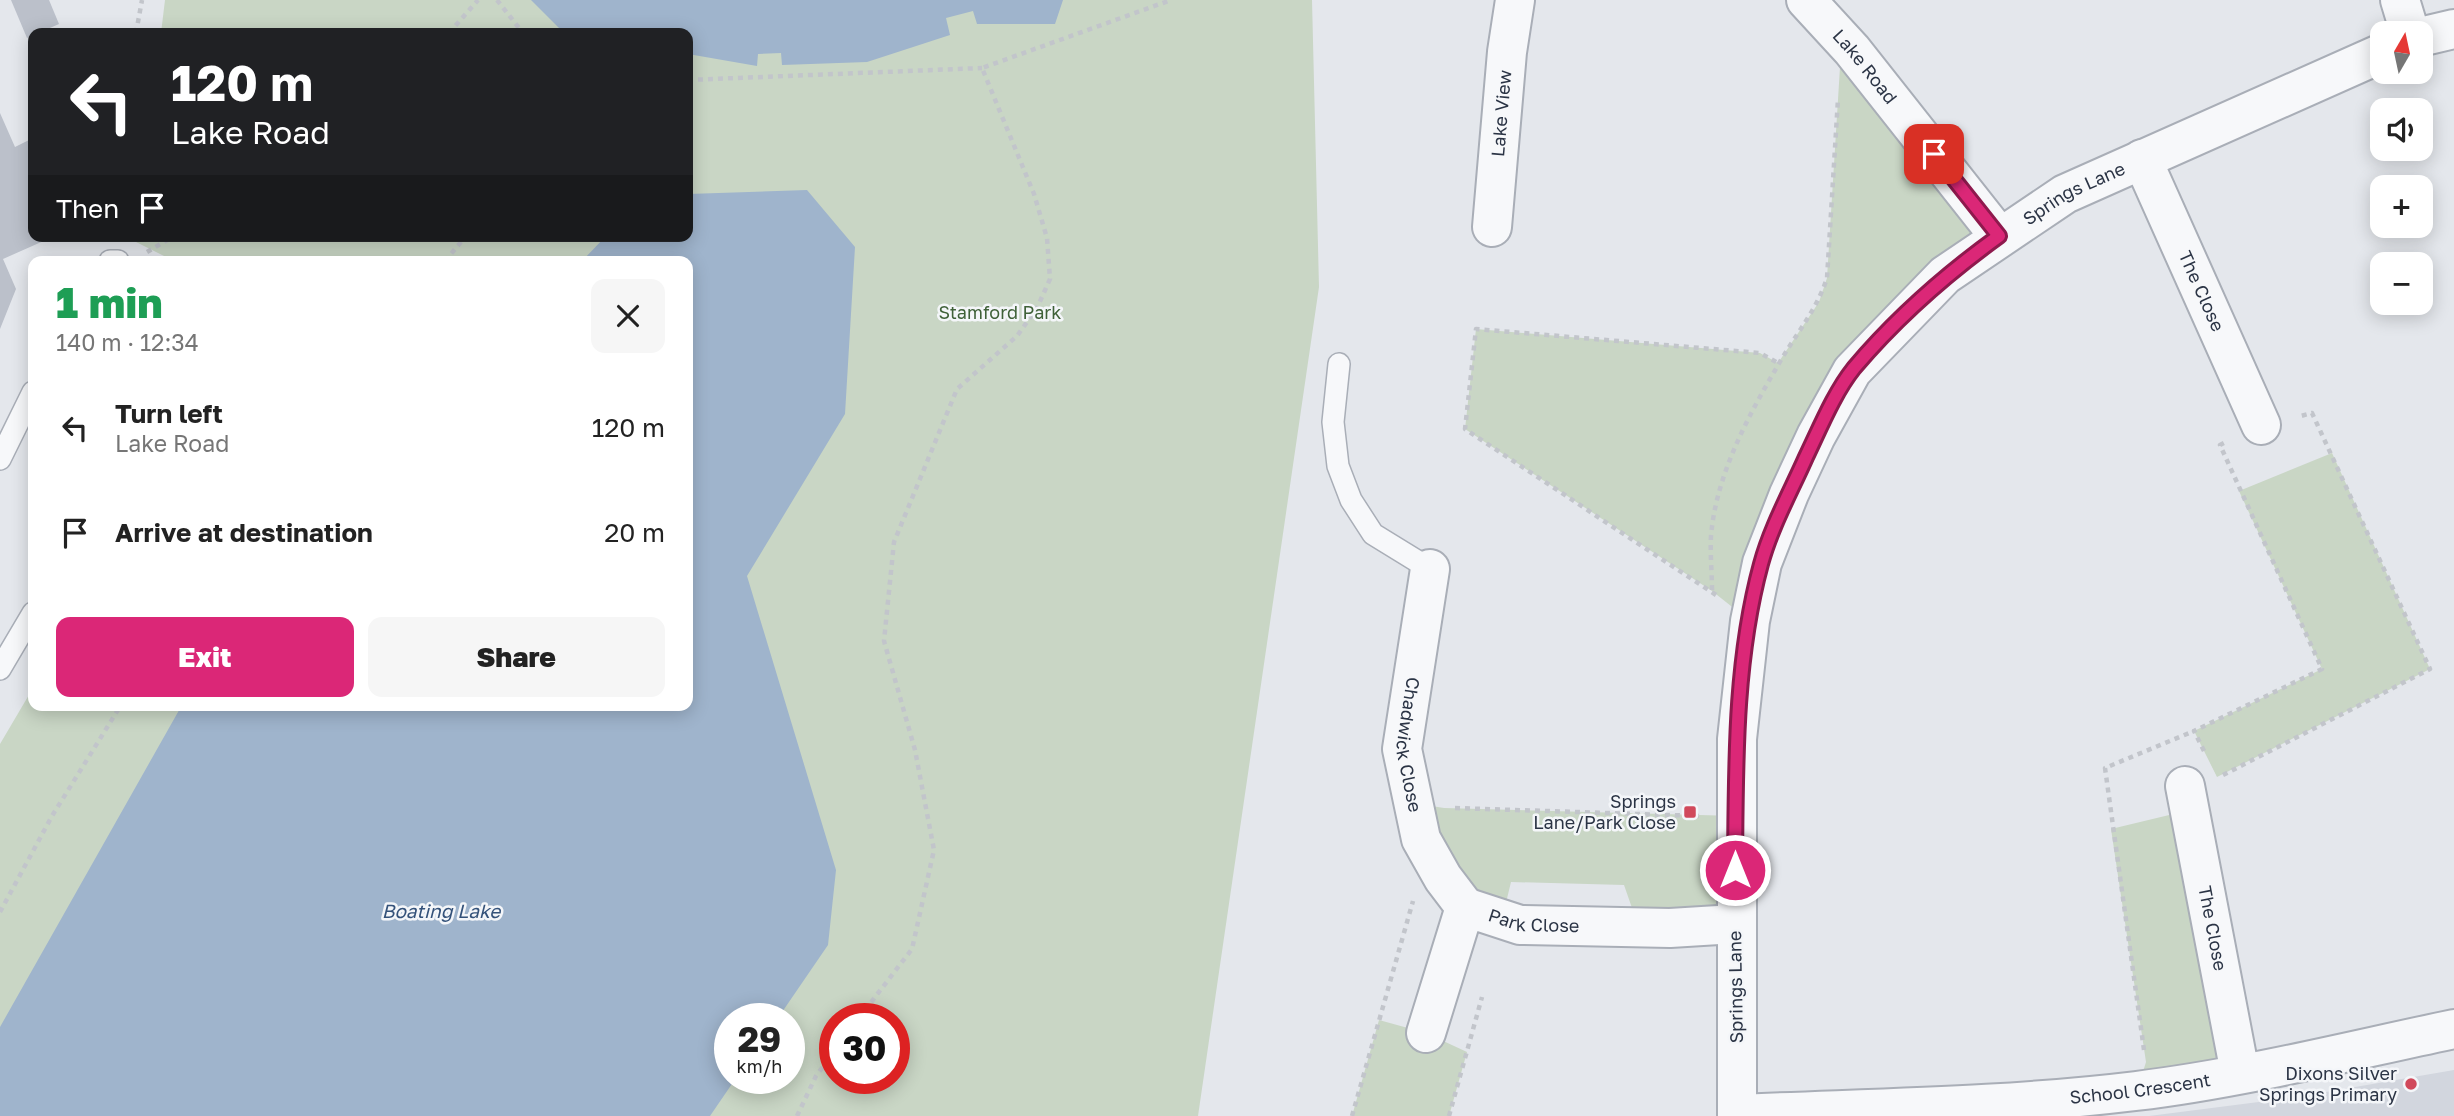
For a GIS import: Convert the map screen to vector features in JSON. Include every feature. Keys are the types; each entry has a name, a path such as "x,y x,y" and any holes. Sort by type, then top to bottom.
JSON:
{"street":[{"name":"Lake View","path":"1492,227 1507,52 1515,0"},
{"name":"Lake Road","path":"1807,0 1852,50 1999,236"},
{"path":"2400,0 2406,21"},
{"path":"2433,34 2454,29"},
{"name":"Springs Lane","path":"1737,1115 1737,738 1750,621 1762,563 1789,494 1816,436 1852,370 1945,275 1999,236 2065,194 2370,58"},
{"name":"The Close","path":"2142,159 2261,425"},
{"name":"Chadwick Close","path":"1430,569 1402,749 1421,839 1443,878 1465,907"},
{"name":"The Close","path":"2185,786 2240,1073"},
{"name":"Park Close","path":"1426,1033 1465,907 1520,925 1670,928 1735,923"},
{"name":"School Crescent","path":"1737,1115 2028,1109 2240,1073 2454,1029"}],"lane":[{"path":"1339,364 1333,422 1338,466 1351,500 1373,534 1430,569"},
{"path":"0,459 28,402"},
{"path":"0,669 28,621"}],"path":[{"path":"137,28 142,0"},
{"path":"453,28 478,0"},
{"path":"497,0 519,28"},
{"path":"693,80 982,68 1171,0"},
{"path":"1712,591 1711,535 1724,478 1742,428 1778,363 1819,302 1827,278 1840,67 1852,50"},
{"path":"871,1003 912,949 934,850 915,750 884,641 894,542 957,389 1017,337 1037,308 1050,279 1047,238 1034,194 982,68"},
{"path":"142,255 164,242"},
{"path":"449,256 461,242"},
{"path":"1750,621 1712,591 1465,429 1476,329 1760,352 1778,363"},
{"path":"2137,1091 2146,1062 2105,768 2194,731 2322,669 2220,445 2261,425 2312,414 2430,669 2217,778 2185,786"},
{"path":"0,912 52,816 117,711"},
{"path":"2194,731 2206,754"},
{"path":"1413,803 1444,808 1736,816"},
{"path":"1352,1116 1427,850"},
{"path":"1449,1116 1485,984"},
{"path":"797,1116 819,1072"}],"shaded area":[{"name":"Dixons Silver Springs Primary","path":"2454,1070 2454,1116 2149,1116 2297,1097"}],"green space":[{"name":"Stamford Park","path":"165,0 1312,0 1319,287 1198,1116 0,1116 0,744 28,696 28,711 693,711 693,256 164,256 136,242 693,242 693,28 162,28"},
{"path":"1852,50 1999,236 1852,371 1750,621 1712,591 1465,429 1476,329 1760,353 1778,363 1819,302 1827,278 1840,67"},
{"path":"2332,453 2430,669 2217,777 2194,731 2322,669 2239,491"},
{"path":"1413,803 1444,808 1736,816 1735,924 1639,928 1624,885 1511,882 1502,919 1465,907"},
{"path":"2190,810 2240,1073 2137,1091 2146,1062 2111,829"},
{"path":"1379,1020 1426,1033 1467,1052 1449,1116 1352,1116"}],"water":[{"path":"531,0 1063,0 1055,24 977,24 973,11 946,18 950,35 867,62 782,65 781,53 758,54 757,66 693,55 693,28 559,28"},
{"name":"Boating Lake","path":"807,190 855,247 845,414 747,576 836,870 828,945 788,1003 714,1003 714,1094 725,1094 710,1116 0,1116 0,1027 179,711 693,711 693,256 587,256 600,242 693,242 693,194"}],"building":[{"path":"11,0 49,0 59,24 50,28 28,28 27,38"},
{"path":"0,113 15,147 28,140 28,242 41,242 3,259 16,289 0,329"}],"place":[{"name":"Springs Lane/Park Close","path":"1690,812"},
{"name":"Dixons Silver Springs Primary","path":"2411,1084"}],"route":[{"path":"1735,870 1737,738 1750,621 1762,563 1789,494 1816,436 1852,370 1945,275 1999,236 1934,154"}]}
